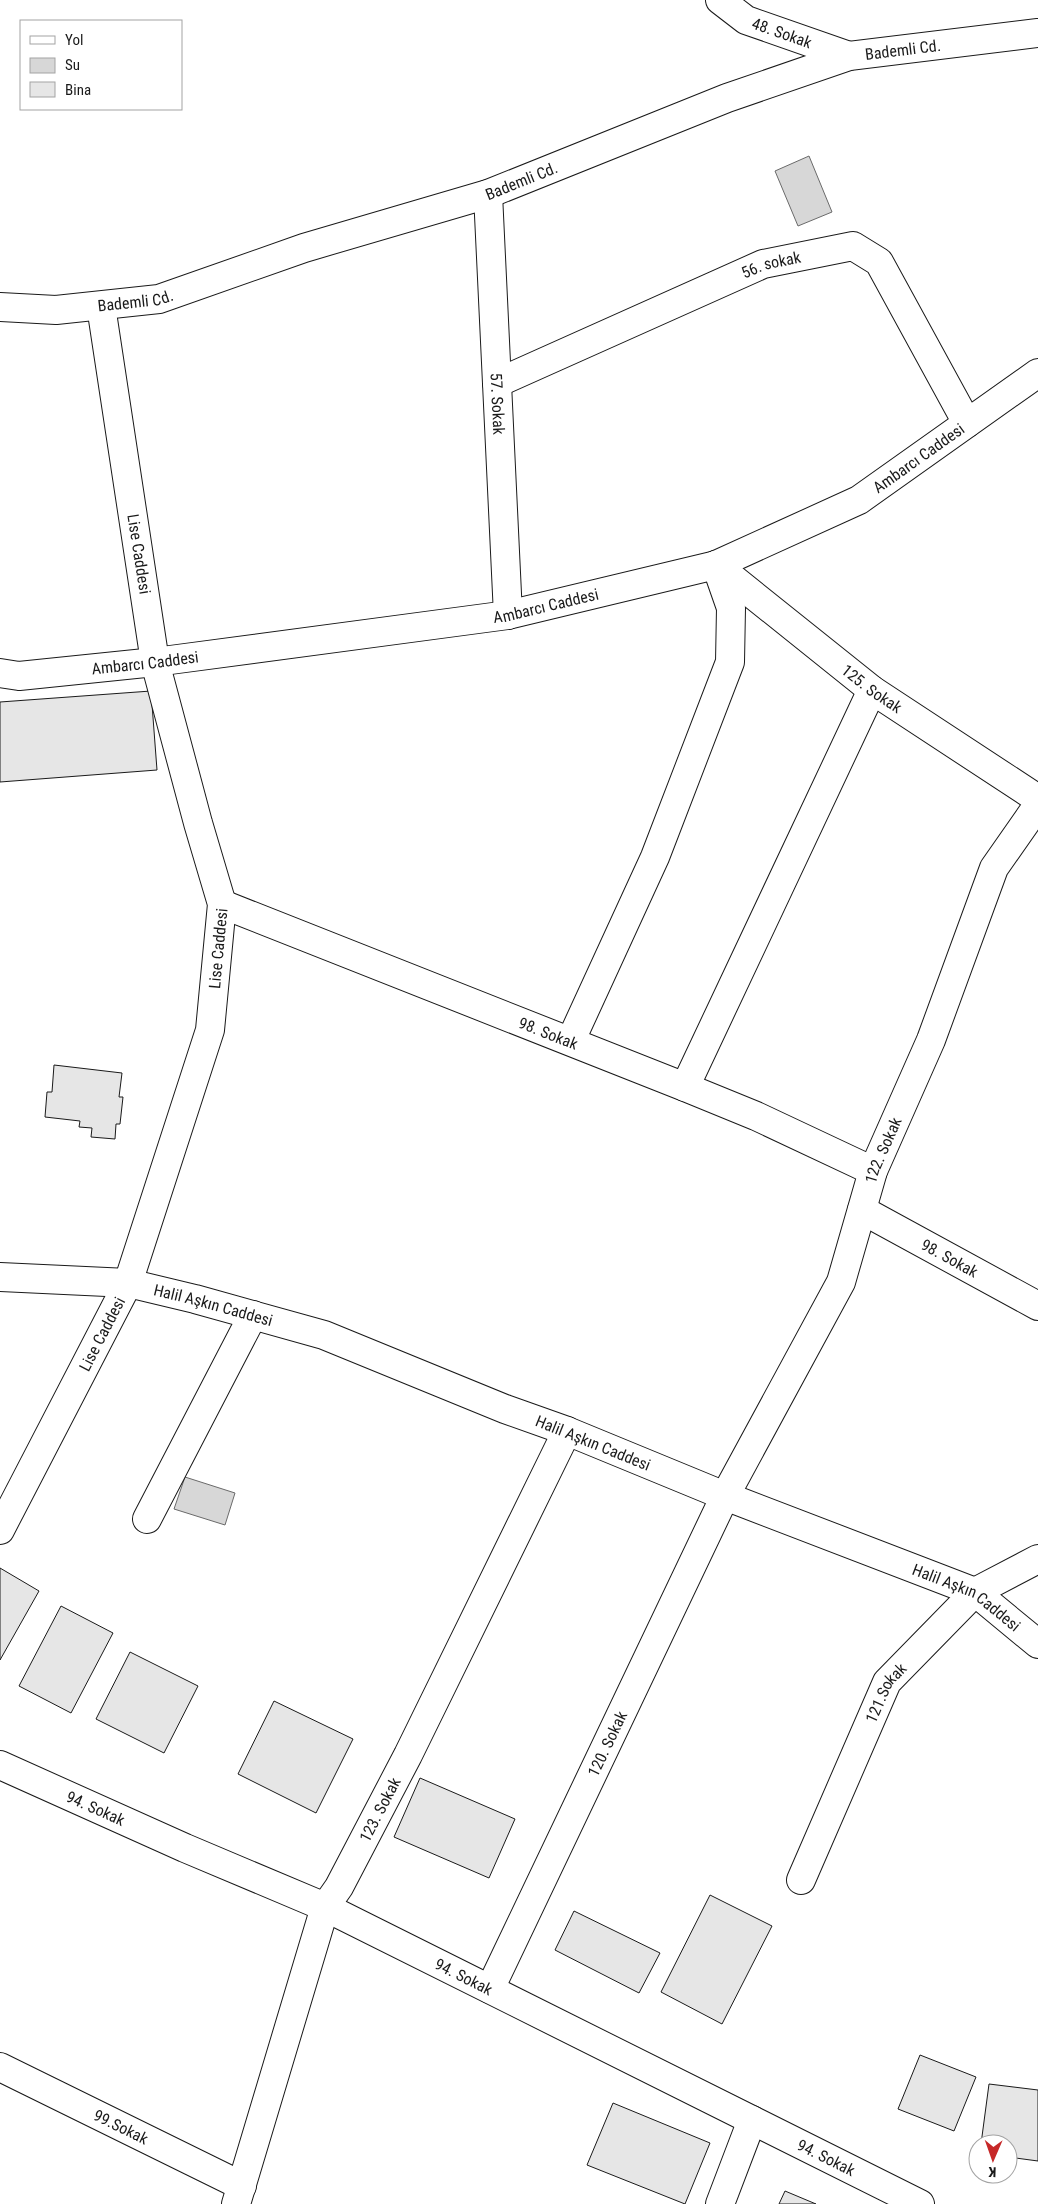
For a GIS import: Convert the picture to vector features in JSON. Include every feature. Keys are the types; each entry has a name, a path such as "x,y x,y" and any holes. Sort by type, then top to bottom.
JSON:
{"street":[{"name":"48. Sokak","path":"720,0 746,20 849,56"},
{"name":"Bademli Cd.","path":"0,307 56,310 159,299 304,248 488,194 727,98 849,56 1038,33"},
{"name":"57. Sokak","path":"488,194 508,614"},
{"name":"56. sokak","path":"497,383 763,264 853,246 879,262 967,423"},
{"name":"Lise Caddesi","path":"0,1530 128,1283 210,1030 222,904 198,823 155,662 101,306"},
{"name":"Ambarcı Caddesi","path":"0,673 19,676 155,662 508,614 716,565 860,500 1038,372"},
{"name":"125. Sokak","path":"716,565 872,690 1038,799"},
{"path":"572,1040 655,857 730,662 731,608 716,565"},
{"path":"685,1087 872,690"},
{"name":"122. Sokak","path":"725,1496 840,1282 873,1171 931,1040 994,868 1038,805"},
{"name":"98. Sokak","path":"222,904 572,1040 756,1116 873,1171"},
{"name":"98. Sokak","path":"862,1210 1038,1306"},
{"name":"Halil Aşkın Caddesi","path":"0,1278 128,1283 324,1335 725,1496 975,1592 1038,1644"},
{"path":"147,1519 254,1315"},
{"name":"123. Sokak","path":"239,2195 325,1907 339,1888 408,1755 567,1431"},
{"name":"120. Sokak","path":"490,1989 725,1496"},
{"name":"121.Sokak","path":"801,1880 887,1682 975,1592 1038,1559"},
{"name":"94. Sokak","path":"0,1765 185,1848 325,1907 920,2204"},
{"name":"99.Sokak","path":"0,2067 239,2195"},
{"path":"720,2204 752,2120"}],"water":[{"path":"809,156 832,212 798,226 775,171"},
{"path":"185,1477 235,1493 225,1525 174,1509"}],"building":[{"path":"151,691 157,770 0,782 0,702"},
{"path":"54,1065 122,1073 119,1097 123,1097 120,1124 116,1124 115,1139 91,1137 92,1128 79,1127 80,1121 45,1117 47,1092 52,1092"},
{"path":"0,1568 39,1591 0,1660"},
{"path":"61,1606 113,1633 71,1713 19,1686"},
{"path":"130,1652 198,1686 164,1753 96,1719"},
{"path":"274,1701 353,1739 316,1813 238,1774"},
{"path":"420,1778 515,1819 489,1878 394,1837"},
{"path":"710,1895 772,1926 722,2024 661,1992"},
{"path":"574,1911 660,1953 639,1993 555,1950"},
{"path":"920,2055 976,2077 954,2131 898,2109"},
{"path":"989,2084 1038,2090 1038,2161 1018,2158 1018,2134 982,2134"},
{"path":"613,2103 710,2143 685,2204 587,2165"},
{"path":"785,2191 816,2204 779,2204"}]}
